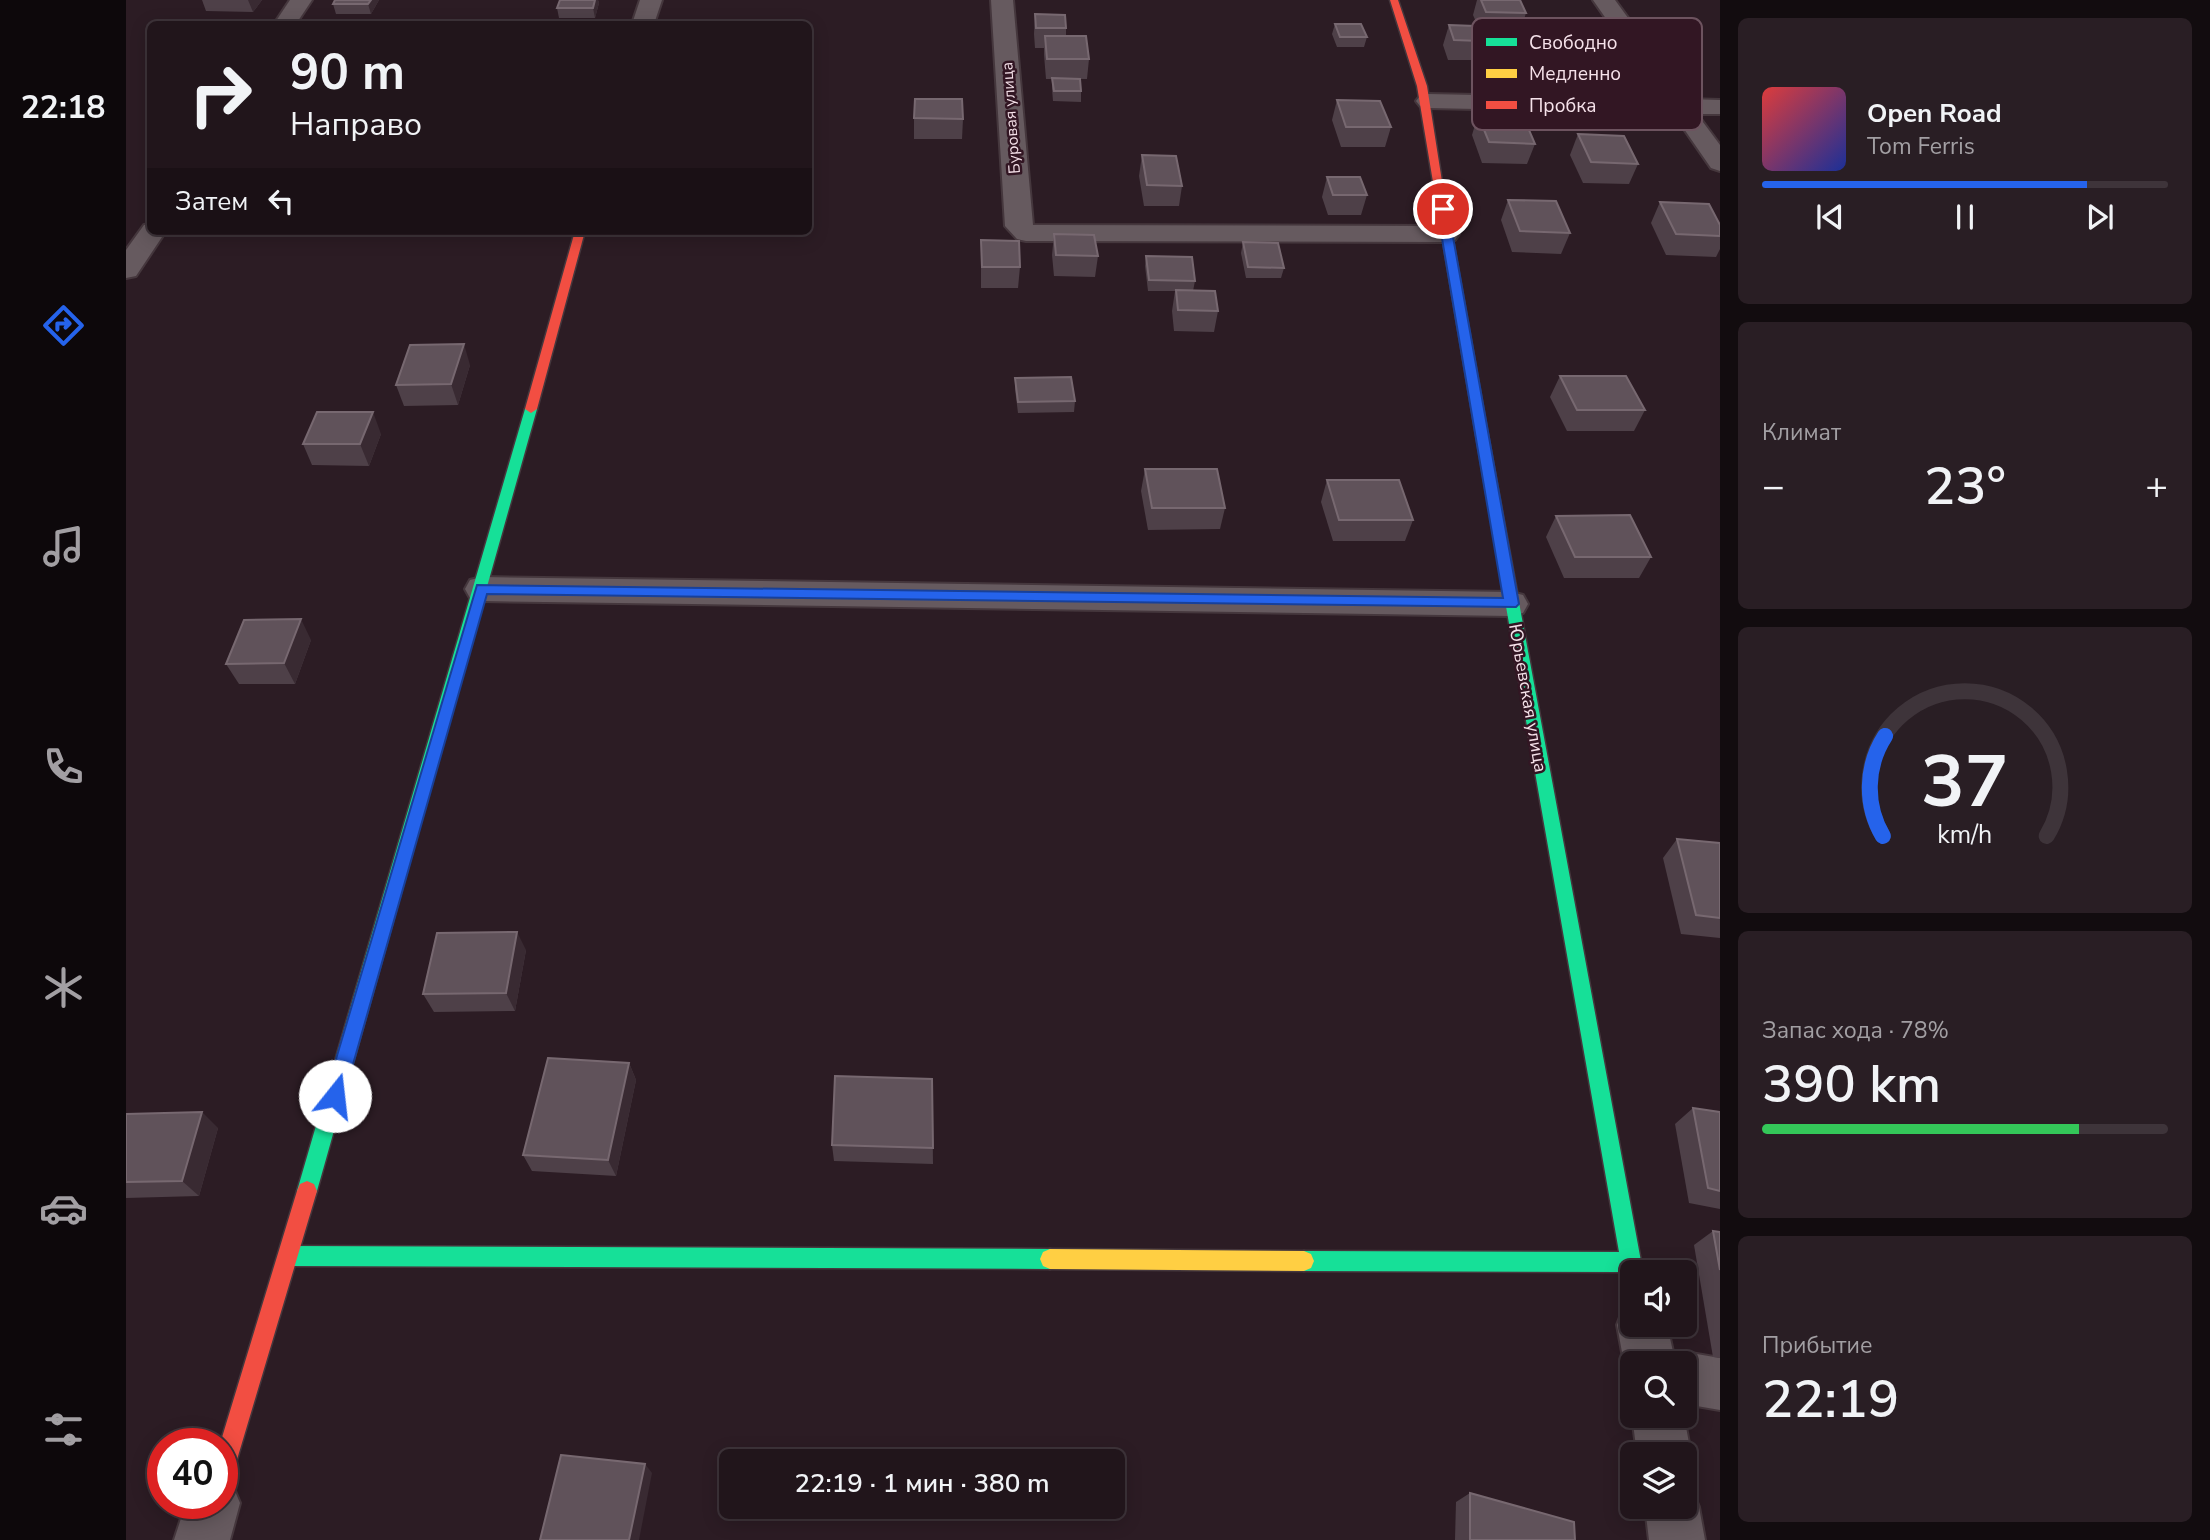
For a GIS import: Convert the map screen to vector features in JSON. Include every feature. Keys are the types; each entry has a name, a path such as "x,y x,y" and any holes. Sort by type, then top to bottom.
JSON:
{"street":[{"path":"287,21 301,0"},
{"path":"644,21 651,0"},
{"name":"Буровая улица","path":"1002,0 1018,226 1026,233 1446,234"},
{"name":"Юрьевская улица","path":"1394,0 1410,35 1428,101 1446,234 1631,1260"},
{"path":"1604,0 1617,18"},
{"path":"1428,101 1472,102"},
{"path":"1702,107 1720,107"},
{"path":"1696,130 1720,163"},
{"path":"126,270 150,235"},
{"path":"236,1428 482,589 579,235"},
{"path":"482,589 1511,604"},
{"path":"288,1256 1620,1268"},
{"path":"1697,1380 1720,1384"},
{"path":"202,1540 208,1519"},
{"path":"1674,1519 1677,1540"}],"building":[{"path":"335,0 371,0 368,4 333,4"},
{"path":"560,0 595,0 593,8 557,8"},
{"path":"1481,0 1520,0 1526,13 1486,12"},
{"path":"1035,14 1065,15 1066,28 1036,28"},
{"path":"1335,24 1361,24 1367,37 1340,37"},
{"path":"1449,25 1472,26 1472,41 1454,40"},
{"path":"1045,36 1086,36 1089,59 1047,59"},
{"path":"1052,78 1080,79 1081,91 1054,91"},
{"path":"915,99 962,99 963,119 914,118"},
{"path":"1337,100 1380,101 1391,127 1346,127"},
{"path":"1484,130 1529,130 1535,144 1489,142"},
{"path":"1578,134 1624,136 1638,164 1591,162"},
{"path":"1142,155 1176,156 1182,186 1147,185"},
{"path":"1327,177 1360,177 1367,195 1333,195"},
{"path":"1508,200 1556,201 1570,233 1520,231"},
{"path":"1660,202 1709,204 1720,225 1720,236 1676,234"},
{"path":"1054,234 1094,235 1098,256 1056,255"},
{"path":"981,240 1019,241 1020,267 982,267"},
{"path":"1243,242 1278,243 1284,268 1248,267"},
{"path":"1146,256 1192,257 1195,281 1149,280"},
{"path":"1176,290 1215,291 1218,311 1178,310"},
{"path":"464,344 451,384 396,385 410,345"},
{"path":"1560,376 1626,376 1645,410 1577,410"},
{"path":"1071,377 1075,401 1018,402 1015,378"},
{"path":"317,412 373,412 360,444 303,444"},
{"path":"1145,469 1217,469 1225,508 1152,508"},
{"path":"1327,480 1399,480 1413,520 1339,520"},
{"path":"1630,515 1651,557 1575,557 1556,516"},
{"path":"301,619 284,663 226,664 244,620"},
{"path":"1677,839 1720,843 1720,918 1696,915"},
{"path":"517,932 506,993 423,994 437,933"},
{"path":"548,1058 629,1063 608,1160 523,1155"},
{"path":"835,1076 932,1079 933,1148 832,1145"},
{"path":"1693,1108 1720,1112 1720,1191 1708,1188"},
{"path":"202,1112 182,1181 126,1182 126,1114"},
{"path":"1713,1231 1720,1232 1720,1270"},
{"path":"561,1455 645,1464 629,1540 540,1540"},
{"path":"1470,1493 1574,1522 1575,1540 1470,1540"}],"traffic: fast":[{"path":"307,1191 531,409"},
{"path":"1482,435 1630,1260"},
{"path":"288,1256 1050,1259"},
{"path":"1304,1261 1620,1262"}],"traffic: slow":[{"path":"1445,224 1482,435"},
{"path":"1050,1259 1304,1261"}],"traffic: jam":[{"path":"1394,0 1422,86 1445,224"},
{"path":"531,409 579,235"},
{"path":"236,1428 307,1191"}],"route":[{"path":"335,1096 482,589 1511,604 1443,209"}]}
